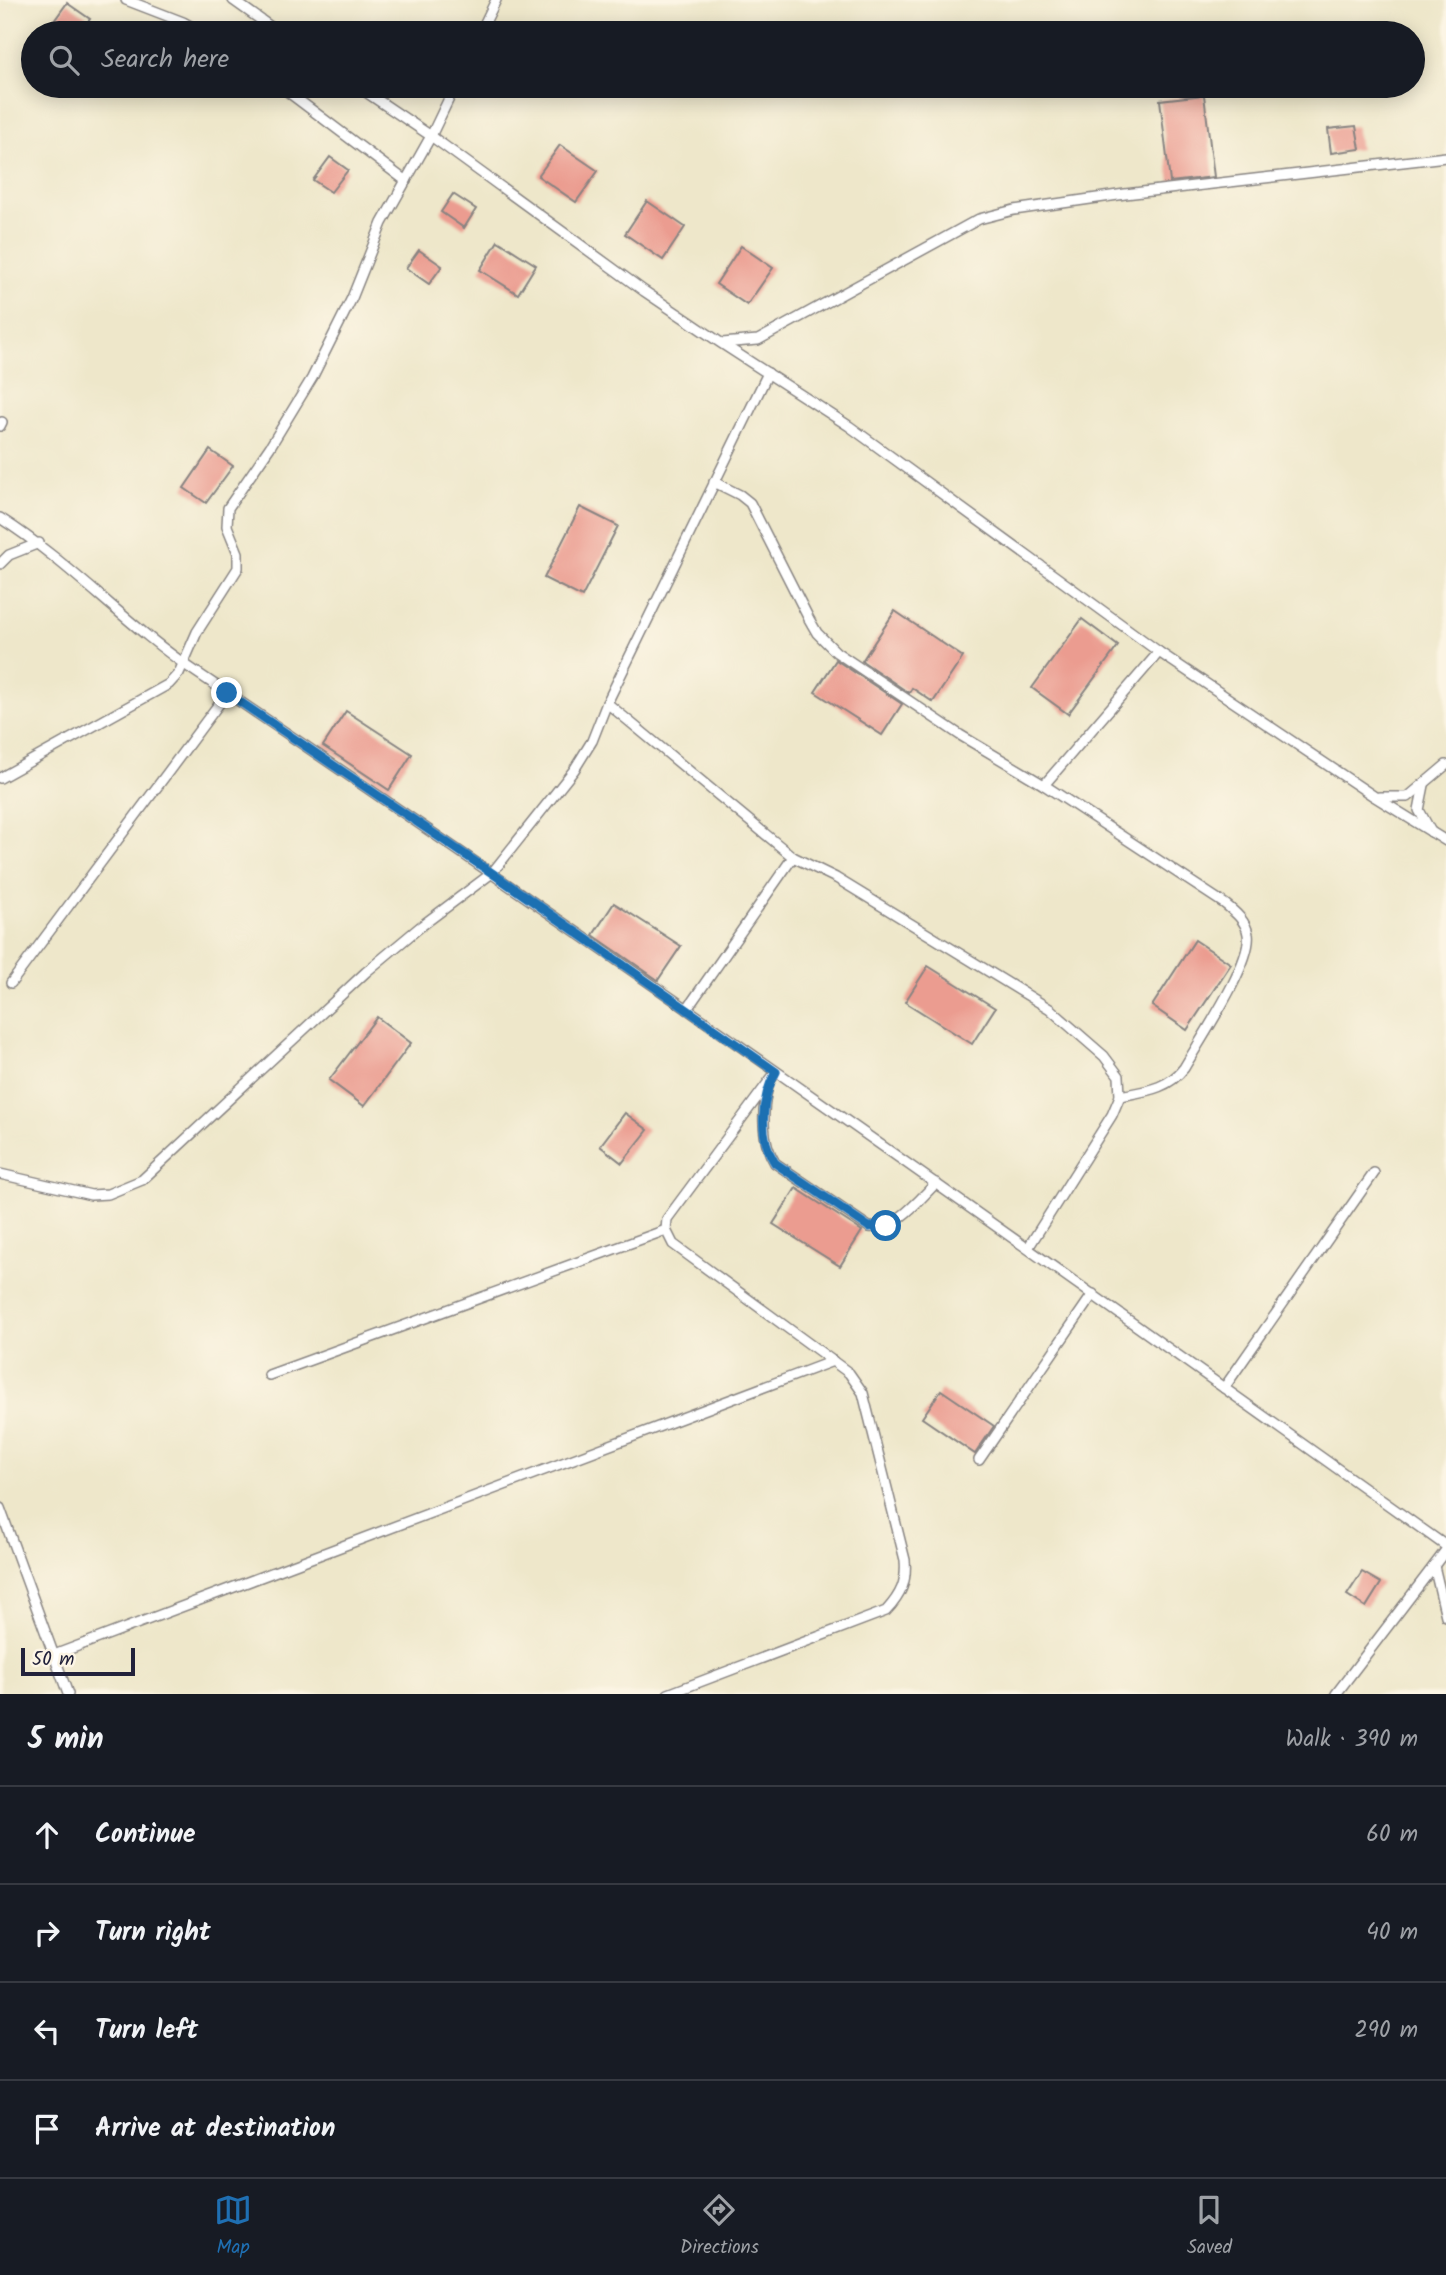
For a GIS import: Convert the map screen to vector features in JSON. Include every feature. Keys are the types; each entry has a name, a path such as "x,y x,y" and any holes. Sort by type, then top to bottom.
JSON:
{"lane":[{"path":"126,0 180,21"},
{"path":"233,0 262,21"},
{"path":"486,21 496,0"},
{"path":"296,98 406,181"},
{"path":"374,98 721,344 849,426 1159,652 1375,797 1446,841"},
{"path":"0,778 176,678 197,632 238,568 239,552 227,526 228,508 270,447 312,378 347,308 382,223 449,98"},
{"path":"721,344 758,340 979,219 1014,210 1125,194 1446,157"},
{"path":"0,1174 91,1195 117,1191 142,1180 366,972 492,873 574,770 592,741 607,703 768,373"},
{"path":"713,482 750,503 809,619 830,647 960,735 1044,785 1225,904 1240,917 1247,931 1248,944 1244,964 1178,1076 1160,1088 1120,1096"},
{"path":"0,518 39,544 184,664 687,1009 1093,1294 1446,1548 1336,1694"},
{"path":"0,564 9,555 39,544"},
{"path":"1044,785 1159,652"},
{"path":"11,983 227,693"},
{"path":"607,703 793,857 836,878 1049,1009 1104,1056 1119,1076 1120,1096 1112,1115 1028,1248"},
{"path":"1375,797 1408,797 1446,765"},
{"path":"1424,785 1419,810 1432,833"},
{"path":"687,1009 793,857"},
{"path":"776,1072 765,1098 765,1132 770,1155 781,1169 872,1228 886,1226 911,1209 936,1184"},
{"path":"668,1694 886,1611 900,1596 906,1576 905,1560 863,1393 849,1373 673,1244 666,1230 667,1219 776,1072"},
{"path":"1224,1388 1374,1173"},
{"path":"269,1375 666,1230"},
{"path":"979,1460 1093,1294"},
{"path":"54,1655 833,1361"},
{"path":"0,1508 68,1694"},
{"path":"1434,1566 1446,1616"}],"building":[{"path":"67,3 90,19 89,21 54,21"},
{"path":"1204,98 1214,177 1170,182 1160,100"},
{"path":"1356,126 1360,149 1331,153 1328,129"},
{"path":"560,145 598,171 576,202 538,176"},
{"path":"330,157 348,170 331,192 313,180"},
{"path":"453,194 476,209 464,228 441,212"},
{"path":"647,201 685,227 663,260 625,234"},
{"path":"498,241 536,265 518,294 480,270"},
{"path":"741,246 773,268 747,305 716,284"},
{"path":"419,250 442,266 429,284 406,268"},
{"path":"210,450 233,466 206,503 184,488"},
{"path":"580,507 618,526 582,597 544,578"},
{"path":"895,611 963,657 933,702 912,688 909,693 862,661"},
{"path":"1082,619 1118,646 1068,714 1032,688"},
{"path":"836,660 902,704 882,735 815,692"},
{"path":"346,711 412,754 389,790 323,746"},
{"path":"614,903 681,946 658,980 593,935"},
{"path":"1195,940 1231,964 1187,1030 1152,1006"},
{"path":"928,966 995,1008 972,1044 905,1002"},
{"path":"377,1017 411,1043 364,1106 329,1080"},
{"path":"625,1113 648,1130 622,1163 600,1146"},
{"path":"796,1188 862,1231 840,1266 773,1224"},
{"path":"941,1390 994,1426 975,1454 922,1418"},
{"path":"1362,1572 1381,1583 1366,1607 1347,1595"}],"route":[{"path":"227,693 492,873 776,1072 768,1086 764,1114 770,1155 775,1163 869,1227 886,1226"}]}
